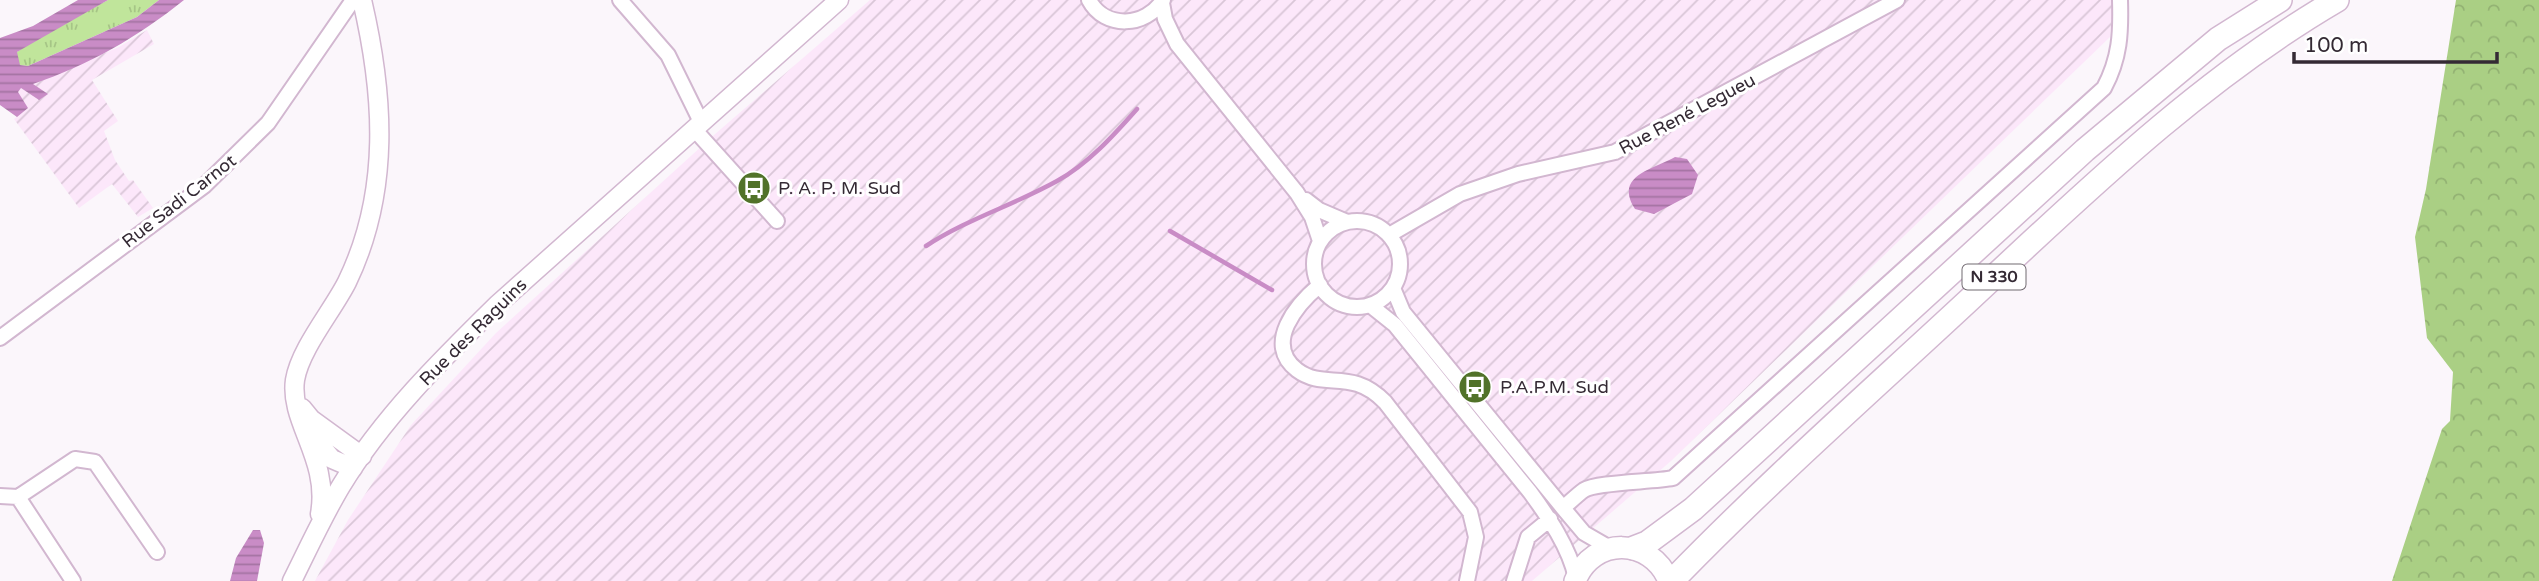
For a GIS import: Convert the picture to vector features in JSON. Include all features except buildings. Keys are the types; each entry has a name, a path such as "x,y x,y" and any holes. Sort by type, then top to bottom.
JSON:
{"highway":[{"name":"N 330","path":"1634,548 1647,543 1693,509 2085,150 2218,39 2280,0"},
{"name":"N 330","path":"1671,581 1766,486 2107,174 2226,75 2267,44 2337,0"}],"main road":[{"path":"1576,580 1590,559 1610,548 1634,548"},
{"name":"N 330","path":"1634,548 1657,560 1671,581"}],"street":[{"name":"Rue Sadi Carnot","path":"0,338 204,186 235,159 268,123 353,0"},
{"path":"318,528 324,494 296,401 295,380 301,363 348,281 366,232 378,183 381,128 379,82 362,0"},
{"path":"620,0 668,55 698,125 777,222"},
{"name":"Rue des Raguins","path":"292,581 318,528 358,462 394,412 489,313 839,0"},
{"path":"1089,0 1102,15 1115,21 1142,19 1162,1"},
{"name":"Rue René Legueu","path":"1389,235 1460,194 1518,174 1615,152 1897,0"},
{"path":"1563,508 1585,489 1599,484 1646,483 1673,478 2104,88 2122,42 2120,0"},
{"path":"1162,1 1165,19 1177,44 1297,193 1312,216 1320,242"},
{"path":"1142,19 1177,44"},
{"path":"1297,193 1319,210 1347,222 1370,223 1389,235 1400,261 1393,288 1403,312 1584,533 1610,548"},
{"path":"1347,222 1336,226 1320,242 1314,263 1320,285 1329,297 1342,304 1370,305 1393,288"},
{"path":"1320,285 1293,310 1283,333 1286,354 1297,370 1319,379 1349,380 1371,388 1385,402 1470,512 1476,537 1467,581"},
{"path":"1370,305 1402,334 1550,519 1573,565 1576,580"},
{"path":"296,401 311,419 358,462"},
{"path":"303,421 331,459 358,462"},
{"path":"0,496 18,497 75,459 94,462 157,552"},
{"path":"18,497 73,581"},
{"path":"1514,581 1528,537 1550,519"}],"shaded area":[{"path":"78,0 108,0 17,52 20,65 28,66 137,17 159,0 184,0 112,49 33,84 48,94 39,100 21,88 18,92 28,108 17,117 0,105 0,38 33,26"},
{"path":"870,0 2114,0 2110,37 1671,461 1532,581 315,581 348,520 411,425 496,333 714,135"},
{"path":"147,30 154,44 92,80 118,121 104,131 115,160 153,208 138,217 112,184 79,208 14,119 28,108 17,92 21,88 39,100 32,84 119,47"},
{"path":"1675,157 1687,159 1698,175 1692,194 1654,214 1635,209 1629,189 1632,181 1646,170"},
{"path":"253,530 260,530 264,543 257,581 230,581 236,558"}],"green space":[{"path":"108,0 159,0 137,17 28,66 20,65 16,60 17,52 40,36"},
{"path":"2456,0 2539,0 2539,581 2392,581 2442,429 2450,421 2453,372 2427,338 2415,237 2426,189"}],"waterway":[{"path":"926,246 1068,174 1100,148 1137,109"},
{"path":"1170,231 1272,290"}],"place":[{"name":"P. A. P. M. Sud","path":"754,188"},
{"name":"P.A.P.M. Sud","path":"1475,387"}]}
